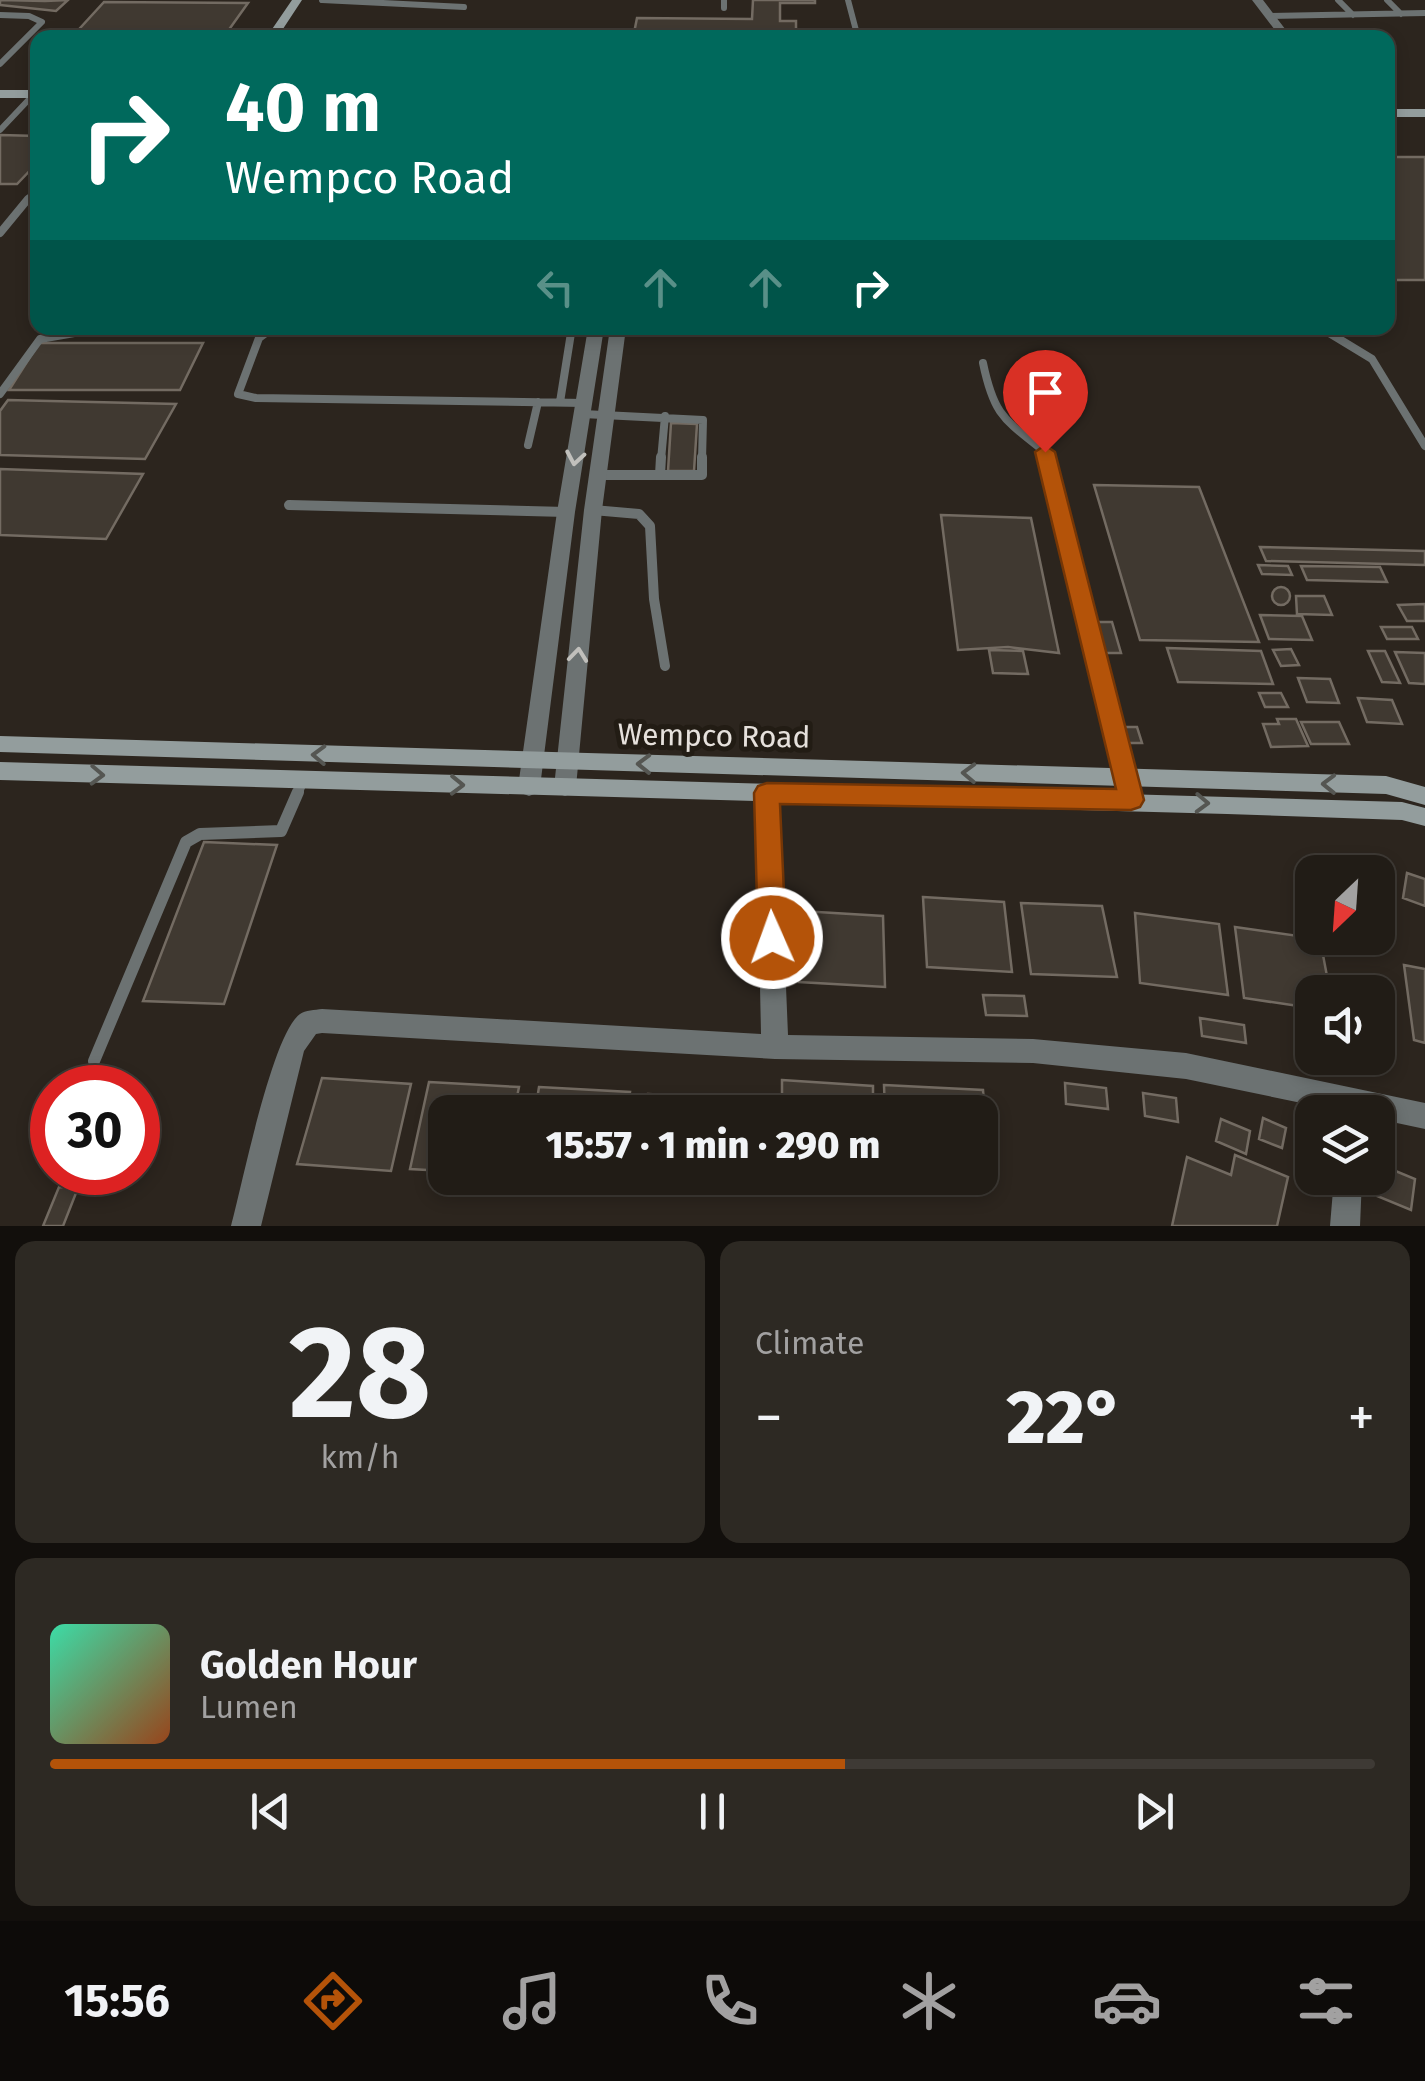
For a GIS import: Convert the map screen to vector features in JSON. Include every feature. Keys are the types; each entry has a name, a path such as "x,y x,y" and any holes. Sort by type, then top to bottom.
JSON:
{"street":[{"path":"264,30 285,0"},
{"path":"277,30 298,0"},
{"path":"1257,0 1281,30"},
{"path":"0,94 30,94"},
{"path":"1395,113 1425,114"},
{"path":"530,787 566,512 595,335"},
{"path":"566,775 593,510 617,335"},
{"name":"Wempco Road","path":"0,744 532,762 566,775 767,793 1386,785 1425,796"},
{"name":"Wempco Road","path":"0,771 530,787 566,775 765,766 1128,789 1402,811 1425,817"},
{"path":"767,793 775,1047"},
{"path":"246,1226 292,1046 308,1023 322,1021 775,1047 1052,1053 1186,1066 1301,1095"},
{"path":"1395,1113 1425,1116"},
{"path":"1345,1226 1347,1195"}],"lane":[{"path":"322,0 464,7"},
{"path":"848,0 856,30"},
{"path":"1338,0 1353,14"},
{"path":"1387,0 1401,14"},
{"path":"1270,16 1425,14"},
{"path":"0,15 28,16 42,22 34,30"},
{"path":"0,64 30,34"},
{"path":"0,130 30,100"},
{"path":"0,233 30,197"},
{"path":"0,394 40,339 63,335"},
{"path":"263,335 238,394 256,398 560,402 606,415 704,420 703,474 598,475"},
{"path":"560,402 571,335"},
{"path":"1333,335 1372,359 1425,446"},
{"path":"984,363 991,401 1000,416 1045,452 1128,789"},
{"path":"528,445 538,402"},
{"path":"660,475 665,416"},
{"path":"289,505 566,512"},
{"path":"593,510 639,514 650,526 654,599 665,666"},
{"path":"94,1061 186,842 200,834 281,832 302,782"}],"building":[{"path":"0,0 68,0 56,11 0,5"},
{"path":"753,0 815,0 780,3 780,21 796,21 796,30 635,30 637,18 752,19"},
{"path":"104,2 248,3 229,30 78,30"},
{"path":"0,135 30,136 30,170 17,184 0,184"},
{"path":"1395,157 1425,157 1425,280 1395,280"},
{"path":"39,343 203,343 180,390 9,390"},
{"path":"8,400 176,404 145,459 0,455 0,411"},
{"path":"671,423 697,424 694,471 668,471"},
{"path":"0,469 143,474 106,539 0,535"},
{"path":"1094,485 1199,487 1259,642 1140,640"},
{"path":"941,515 1031,518 1059,653 1008,647 958,650"},
{"path":"1260,547 1425,551 1425,565 1266,561"},
{"path":"1258,565 1288,566 1292,575 1262,574"},
{"path":"1301,566 1380,567 1387,582 1307,580"},
{"path":"1281,587 1290,596 1281,605 1272,596"},
{"path":"1296,596 1324,596 1332,615 1297,614"},
{"path":"1425,604 1425,621 1407,621 1398,605"},
{"path":"1260,615 1302,616 1312,640 1269,639"},
{"path":"1091,622 1112,622 1121,653 1099,653"},
{"path":"1381,627 1412,627 1418,639 1387,639"},
{"path":"1167,648 1261,651 1273,684 1178,682"},
{"path":"1291,649 1299,665 1281,666 1273,650"},
{"path":"989,650 1023,651 1028,674 993,673"},
{"path":"1368,651 1385,651 1400,683 1382,682"},
{"path":"1395,652 1425,653 1425,684 1409,683"},
{"path":"1298,678 1330,679 1339,703 1307,702"},
{"path":"1259,693 1281,693 1288,707 1265,707"},
{"path":"1358,698 1392,700 1402,724 1367,722"},
{"path":"1277,719 1296,719 1308,746 1271,747 1263,724 1279,724"},
{"path":"1301,722 1339,722 1349,744 1311,744"},
{"path":"1123,727 1137,727 1142,743 1128,743"},
{"path":"204,842 277,845 224,1004 143,1001"},
{"path":"1407,873 1425,879 1425,906 1403,898"},
{"path":"923,897 1004,902 1012,972 927,967"},
{"path":"1021,903 1102,906 1117,977 1031,974"},
{"path":"801,911 883,916 885,987 799,982"},
{"path":"1135,913 1219,924 1228,995 1140,983"},
{"path":"1235,927 1295,935 1295,955 1323,955 1327,975 1295,975 1295,1006 1244,998"},
{"path":"1404,965 1425,969 1425,1043 1414,1040"},
{"path":"983,995 1024,996 1027,1016 986,1015"},
{"path":"1200,1018 1244,1025 1246,1043 1202,1036"},
{"path":"322,1078 411,1084 391,1171 297,1164"},
{"path":"782,1080 873,1086 873,1095 782,1095"},
{"path":"429,1082 519,1087 517,1095 428,1095 428,1170 410,1169"},
{"path":"1065,1083 1106,1088 1108,1109 1066,1104"},
{"path":"884,1085 983,1090 983,1095 884,1095"},
{"path":"539,1087 630,1092 630,1095 538,1095"},
{"path":"1143,1093 1176,1098 1178,1122 1145,1116"},
{"path":"1263,1118 1286,1128 1282,1148 1259,1139"},
{"path":"1221,1119 1250,1131 1246,1154 1216,1141"},
{"path":"1235,1155 1288,1177 1277,1226 1172,1226 1187,1157 1231,1175"},
{"path":"1395,1171 1415,1179 1411,1210 1377,1196 1395,1195"},
{"path":"56,1195 75,1195 63,1226 43,1226"}],"route":[{"path":"772,938 767,793 1131,800 1045,452"}]}
